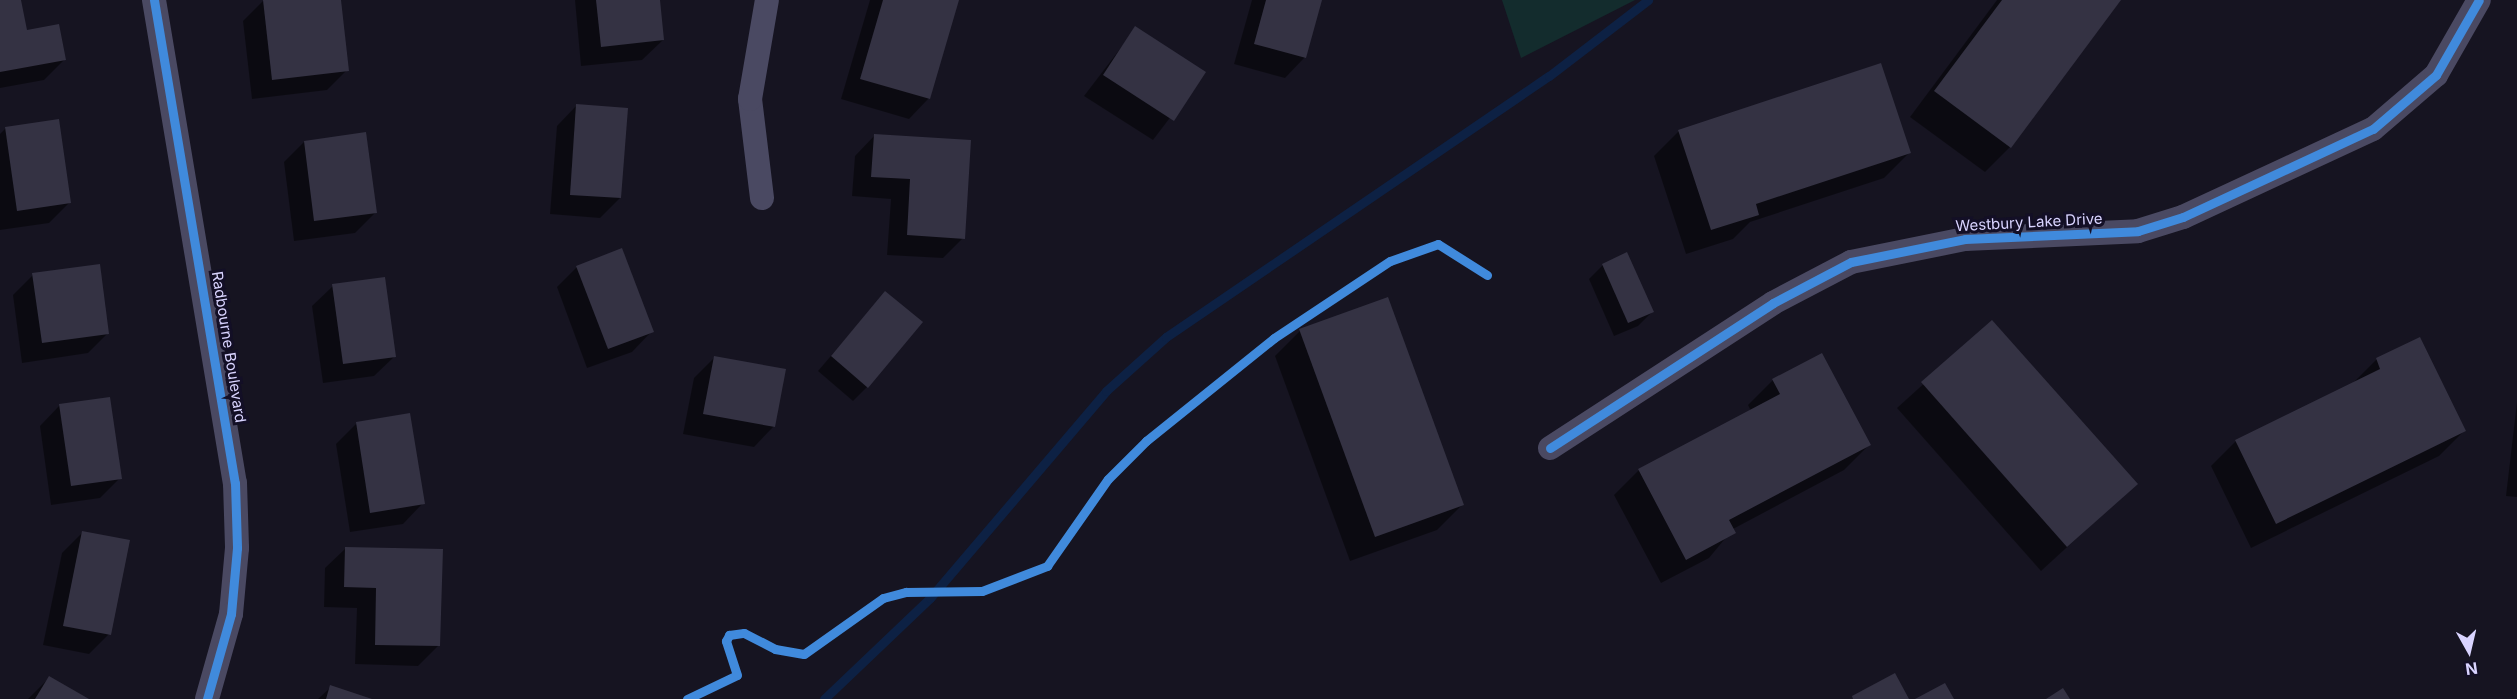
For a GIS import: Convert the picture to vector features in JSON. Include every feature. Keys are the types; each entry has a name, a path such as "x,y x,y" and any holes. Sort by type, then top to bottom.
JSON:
{"street":[{"name":"Radbourne Boulevard","path":"154,0 235,483 237,548 231,614 207,699"},
{"path":"762,198 750,99 767,0"},
{"name":"Westbury Lake Drive","path":"1550,448 1773,303 1851,262 1965,239 2138,231 2183,217 2373,129 2436,75 2479,0"}],"green space":[{"path":"1502,0 1635,0 1521,58"}],"building":[{"path":"0,0 21,0 27,30 59,24 66,60 0,72"},
{"path":"263,0 341,0 349,71 272,80"},
{"path":"596,0 660,0 664,40 601,47"},
{"path":"883,0 959,0 930,99 860,79"},
{"path":"1266,0 1322,0 1306,58 1254,44"},
{"path":"2002,0 2121,0 2011,148 1934,91"},
{"path":"1135,26 1206,72 1174,121 1103,75"},
{"path":"1881,63 1911,153 1756,204 1759,215 1711,230 1678,130"},
{"path":"576,104 628,108 621,198 570,195"},
{"path":"59,119 71,203 17,211 5,127"},
{"path":"366,132 377,213 314,221 304,141"},
{"path":"874,134 971,140 965,239 907,235 910,179 871,177"},
{"path":"622,248 654,332 608,349 576,266"},
{"path":"1627,252 1654,312 1628,323 1602,264"},
{"path":"100,264 109,334 42,343 32,273"},
{"path":"385,277 396,357 343,364 332,284"},
{"path":"885,291 923,322 868,388 831,356"},
{"path":"1388,297 1464,505 1375,537 1299,329"},
{"path":"1992,320 2138,484 2067,547 1921,382"},
{"path":"2420,337 2466,431 2276,524 2235,440 2380,369 2376,358"},
{"path":"1822,353 1871,445 1729,520 1736,533 1686,560 1638,469 1780,394 1772,379"},
{"path":"714,356 786,369 775,427 703,414"},
{"path":"110,397 122,479 71,486 59,404"},
{"path":"410,413 425,504 370,513 356,422"},
{"path":"82,531 130,540 111,635 63,626"},
{"path":"345,547 443,549 440,646 375,645 376,588 344,587"},
{"path":"1895,673 1909,699 1853,699 1852,696"},
{"path":"49,676 89,699 35,699"},
{"path":"1945,683 1954,699 1915,699"},
{"path":"330,685 372,699 326,699"},
{"path":"2063,688 2070,699 2046,699"}],"waterway":[{"path":"824,699 930,598 1106,391 1166,337 1549,76 1648,0"}],"cycle path":[{"path":"154,0 235,483 237,548 231,614 207,699"},
{"path":"1550,448 1773,303 1851,262 1965,239 2138,231 2183,217 2373,129 2436,75 2479,0"},
{"path":"687,699 737,675 726,641 729,635 744,633 775,649 804,654 883,598 906,592 982,591 1047,566 1108,479 1146,441 1274,338 1390,261 1438,244 1487,275"}]}
